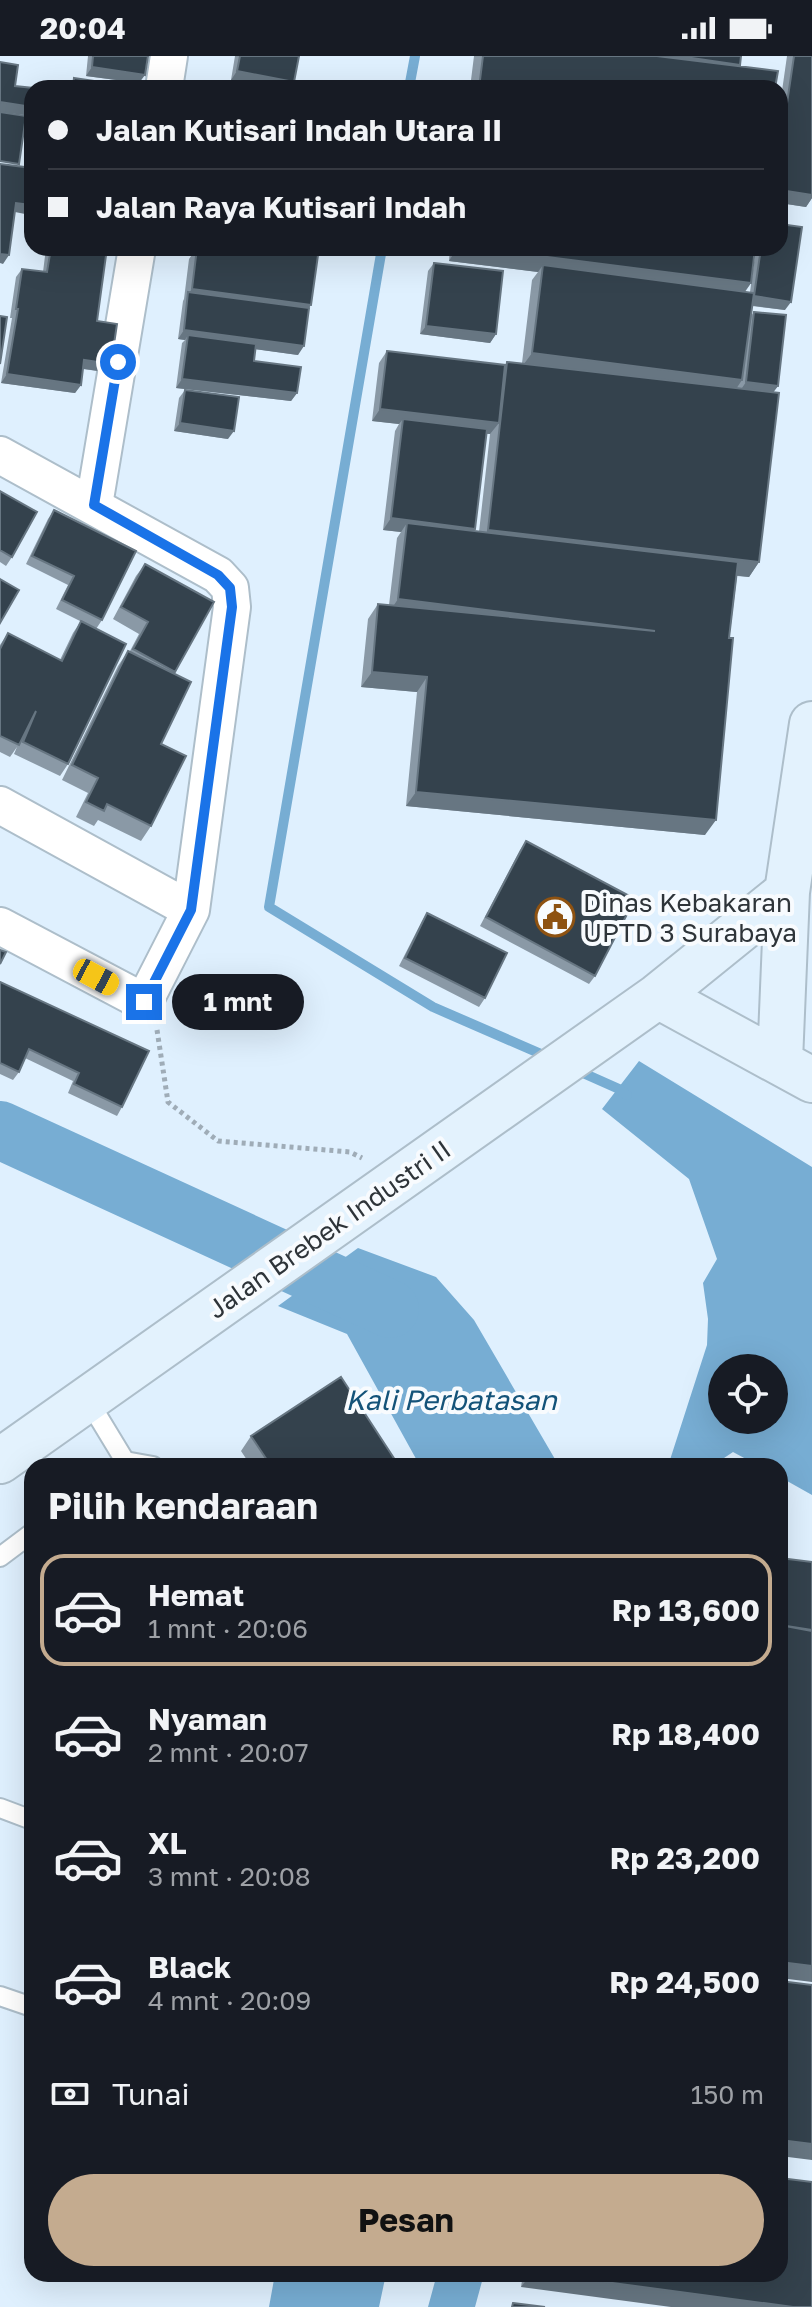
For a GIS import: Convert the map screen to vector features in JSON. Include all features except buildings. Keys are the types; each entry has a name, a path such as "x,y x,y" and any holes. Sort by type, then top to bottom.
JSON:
{"street":[{"path":"165,80 169,56"},
{"path":"94,505 136,256"},
{"path":"0,455 218,575 230,588 232,607 191,910 144,1002 0,926"},
{"path":"796,1071 787,892 812,724"},
{"path":"0,805 191,910"},
{"name":"Jalan Brebek Industri II","path":"0,1461 611,1030 787,892"},
{"path":"658,996 796,1071"}],"lane":[{"path":"88,1400 119,1458"},
{"path":"0,1557 24,1539"},
{"path":"0,1808 24,1817"},
{"path":"0,1996 24,2004"}],"path":[{"path":"144,1002 156,1022 168,1102 218,1141 350,1152 403,1176"}],"water":[{"path":"639,1061 812,1167 812,1495 788,1482 788,1458 744,1458 733,1452 724,1458 671,1458 707,1345 708,1319 703,1283 717,1259 689,1179 602,1109"},
{"name":"Kali Perbatasan","path":"358,1248 436,1277 474,1320 554,1458 416,1458 347,1334 278,1306"},
{"path":"274,2282 384,2282 379,2307 269,2307"},
{"path":"435,2282 482,2282 475,2307 428,2307"}],"waterway":[{"path":"410,80 415,56"},
{"path":"381,256 269,907 433,1007 548,1057"},
{"path":"574,1069 627,1095"},
{"name":"Kali Perbatasan","path":"0,1130 390,1309"}],"place":[{"name":"Dinas Kebakaran UPTD 3 Surabaya","path":"555,917"}],"route":[{"path":"118,362 94,505 218,575 230,588 232,607 191,910 144,1002"}]}
